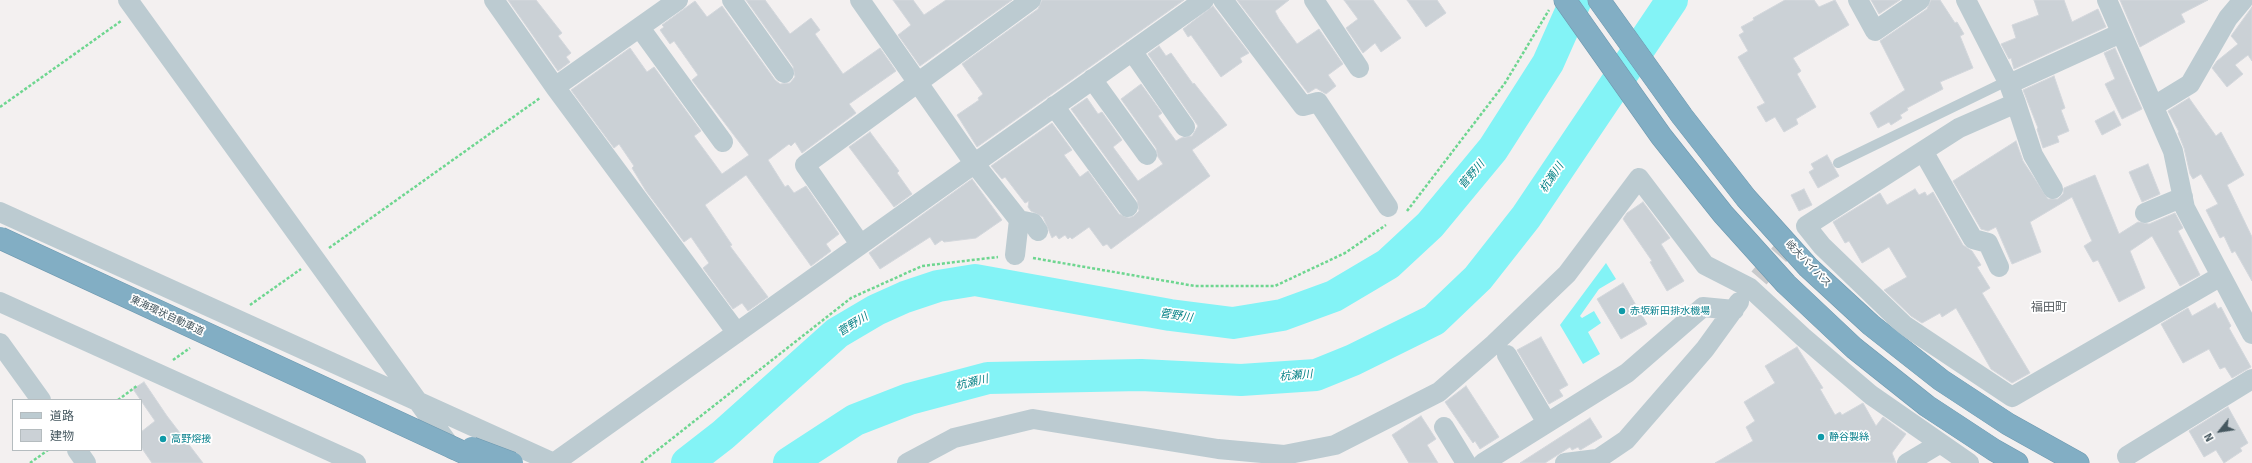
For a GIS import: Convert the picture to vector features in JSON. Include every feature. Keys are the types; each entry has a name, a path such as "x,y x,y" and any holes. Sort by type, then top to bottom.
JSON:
{"highway":[{"name":"岐大バイパス","path":"1599,0 1682,116 1746,198 1808,267 1871,325 1947,384 2008,424 2078,463"},
{"path":"1558,3 1728,220 1786,284 1854,348 1927,406 1994,450 2017,463"},
{"name":"東海環状自動車道","path":"0,238 335,395 486,463"},
{"name":"東海環状自動車道","path":"335,395 512,463"}],"street":[{"path":"494,0 555,87 737,333"},
{"path":"555,87 678,0"},
{"path":"732,0 784,73"},
{"path":"860,0 974,163 1019,220 1033,223 1038,231"},
{"path":"860,244 805,165 917,81 1031,0"},
{"path":"0,212 416,399 554,463 1204,0"},
{"path":"1223,0 1303,106 1318,102 1393,215"},
{"path":"1314,0 1359,68"},
{"path":"1858,0 1875,31 1920,0"},
{"path":"1966,0 2011,89 2033,155 2053,189"},
{"path":"2107,0 2173,151 2185,208 2252,334"},
{"path":"2154,106 2190,84 2228,18 2243,0"},
{"path":"132,5 462,463"},
{"path":"640,28 723,142"},
{"path":"2121,33 2011,89 1959,128 1802,229 1904,324 2012,397 2221,276"},
{"path":"1132,51 1185,127"},
{"path":"1092,79 1147,155"},
{"path":"1054,106 1128,207"},
{"path":"1923,151 1973,239 1988,243 1999,267"},
{"path":"907,463 954,438 1032,419 1218,449 1284,455 1336,445 1439,392 1494,344 1567,274 1639,178 1705,265 1754,283 1803,337 1871,395 1968,463"},
{"path":"2145,213 2183,197"},
{"path":"1015,255 1019,220"},
{"path":"1565,463 1594,461 1626,440 1705,349 1754,283"},
{"path":"0,302 356,463"},
{"path":"1483,463 1627,373 1703,307 1734,310"},
{"path":"0,343 40,399"},
{"path":"1507,354 1547,423"},
{"path":"2127,456 2252,379"},
{"path":"1444,428 1466,463"},
{"path":"1907,463 1939,444"},
{"path":"78,451 86,463"}],"lane":[{"path":"1838,163 2011,89"}],"path":[{"path":"641,463 851,298 922,266 1015,255 1195,286 1275,286 1345,253 1393,215 1408,210 1505,83 1558,3"},
{"path":"0,107 132,5"},
{"path":"315,259 555,87"},
{"path":"30,463 47,451"}],"water":[{"path":"1606,263 1616,279 1599,289 1580,316 1582,318 1594,311 1601,323 1588,332 1600,354 1583,364 1560,325"}],"building":[{"path":"508,0 536,0 562,33 558,36 571,53 566,57 570,62 558,71"},
{"path":"746,0 765,0 790,34 811,18 820,30 815,34 843,74 880,48 896,71 849,104 856,113 802,153 795,142 791,146 789,144 768,160 785,187 788,185 794,193 806,186 839,234 826,244 831,251 811,266 746,175 705,205 732,245 730,246 768,297 748,311 742,303 733,309 703,268 709,263 691,237 684,242 646,191 632,168 634,166 619,144 614,148 571,90 630,48 647,72 654,67 701,131 694,136 722,174 749,155 692,80 698,75 674,41 670,44 660,30 664,27 662,25 695,1 707,17 722,6 775,80 780,84 790,83 795,77 793,66"},
{"path":"893,0 913,0 924,15 946,0 1012,0 920,66 898,35 911,25"},
{"path":"1042,0 1184,0 977,147 957,115 979,100 978,98 983,94 962,64 1038,9"},
{"path":"1237,0 1289,0 1275,11 1279,19 1297,44 1319,29 1343,64 1328,75 1336,86 1326,94 1316,88 1308,93"},
{"path":"1344,0 1373,0 1401,38 1381,52 1375,43 1363,53 1346,28 1358,19"},
{"path":"1407,0 1437,0 1446,13 1426,27"},
{"path":"1785,0 1814,0 1819,7 1835,0 1849,25 1793,58 1801,71 1797,74 1816,107 1796,119 1798,124 1784,132 1775,117 1766,122 1757,107 1765,103 1738,57 1748,51 1739,35 1744,32 1741,27 1754,20 1753,18"},
{"path":"1871,0 1900,0 1879,14"},
{"path":"1931,0 1940,0 1955,23 1957,22 1964,34 1960,36 1973,68 1940,82 1943,89 1907,108 1908,110 1900,115 1902,118 1891,125 1889,122 1878,128 1870,113 1905,90 1880,41 1927,9"},
{"path":"2034,0 2064,0 2072,22 2098,9 2106,27 2014,69 2011,58 2009,59 2001,44 2016,38 2012,25 2039,15"},
{"path":"2120,0 2208,0 2181,14 2185,22 2140,47"},
{"path":"1213,6 1249,53 1240,58 1242,62 1221,77 1191,35 1188,37 1183,29"},
{"path":"2252,7 2252,61 2248,55 2235,65 2243,74 2227,87 2212,68 2217,61 2238,44 2231,36"},
{"path":"1159,46 1166,56 1171,53 1193,84 1194,83 1227,125 1192,150 1210,176 1111,249 1107,244 1103,246 1089,227 1072,239 1070,237 1068,239 1065,235 1059,239 1056,235 1052,238 1043,217 1031,211 1028,207 1029,201 1025,203 1005,177 1002,179 991,166 1052,123 1072,150 1064,155 1080,177 1088,171 1119,214 1129,218 1134,216 1139,211 1137,200 1071,109 1087,98 1098,114 1102,112 1122,140 1113,147 1138,181 1163,164 1158,157 1156,148 1121,99 1141,84 1162,113 1158,116 1176,141 1181,138 1192,136 1198,126 1148,54"},
{"path":"2115,48 2142,109 2122,119 2105,84 2115,79 2104,53"},
{"path":"2054,76 2065,108 2061,110 2069,131 2057,136 2059,142 2043,148 2037,129 2038,128 2023,90"},
{"path":"2189,98 2216,136 2221,132 2244,175 2227,185 2252,237 2252,281 2235,251 2232,253 2224,236 2220,238 2206,210 2218,204 2201,174 2193,179 2190,174 2184,148 2178,133 2179,132 2168,111"},
{"path":"2114,111 2121,125 2102,135 2095,121"},
{"path":"870,132 899,171 897,173 912,194 894,207 849,147"},
{"path":"2016,141 2023,161 2048,199 2058,199 2063,194 2064,188 2095,175 2119,234 2138,222 2149,224 2175,213 2183,228 2178,231 2200,275 2180,286 2152,236 2130,251 2145,288 2119,302 2098,260 2093,262 2084,246 2092,241 2072,197 2030,222 2041,252 2012,264 1996,227 1988,231 1981,229 1953,181"},
{"path":"1827,155 1839,176 1818,188 1809,172 1814,169 1811,164"},
{"path":"2148,164 2160,194 2142,202 2129,172"},
{"path":"972,179 1002,220 976,238 944,242 942,240 935,245 930,237 880,269 869,253"},
{"path":"1804,189 1812,205 1799,211 1791,195"},
{"path":"1915,189 1919,195 1925,192 1927,196 1933,192 1963,245 1972,251 1981,265 1977,267 1990,288 1982,293 2030,373 2012,383 1991,369 1956,308 1942,317 1940,313 1922,323 1911,316 1884,290 1907,277 1889,247 1862,263 1849,241 1845,243 1833,222 1880,193 1887,205"},
{"path":"1643,202 1670,238 1661,244 1684,281 1667,291 1650,262 1652,261 1623,219 1627,213"},
{"name":"赤坂新田排水機場","path":"1623,283 1647,324 1621,339 1597,299"},
{"path":"2215,303 2218,309 2221,307 2231,326 2229,328 2251,367 2232,378 2225,367 2220,369 2209,349 2183,363 2161,324 2188,308 2192,316"},
{"path":"1541,337 1568,385 1559,390 1563,396 1549,404 1517,350"},
{"path":"1797,347 1823,388 1820,389 1835,415 1840,412 1842,415 1863,403 1876,426 1883,417 1906,434 1892,453 1896,463 1715,463 1753,441 1746,427 1755,421 1744,402 1775,383 1765,366"},
{"name":"高野熔接","path":"144,382 167,416 203,463 152,463 142,448 142,431 155,421 142,402 142,399 140,399 133,389"},
{"path":"1466,386 1499,437 1480,449 1475,441 1473,443 1445,402"},
{"path":"2228,407 2248,443 2240,448 2242,451 2224,463 2216,450 2204,457 2189,431"},
{"path":"1421,416 1436,439 1427,445 1438,463 1409,463 1392,435"},
{"path":"1590,418 1602,437 1580,450 1578,447 1572,450 1570,447 1545,463 1520,463"}],"waterway":[{"name":"菅野川","path":"687,463 723,435 837,333 876,310 905,297 938,286 975,280 1170,315 1233,323 1282,315 1334,296 1388,264 1430,225 1493,149 1548,63 1576,0"},
{"name":"杭瀬川","path":"789,463 855,420 909,399 988,378 1141,375 1241,380 1316,375 1353,360 1434,320 1478,278 1526,217 1672,0"}],"tunnel":[{"path":"1759,278 1798,233"}],"place":[{"name":"赤坂新田排水機場","path":"1622,311"},
{"name":"静谷製絲","path":"1821,437"},
{"name":"高野熔接","path":"163,439"}],"district":[{"name":"福田町","path":"2049,308"}]}
